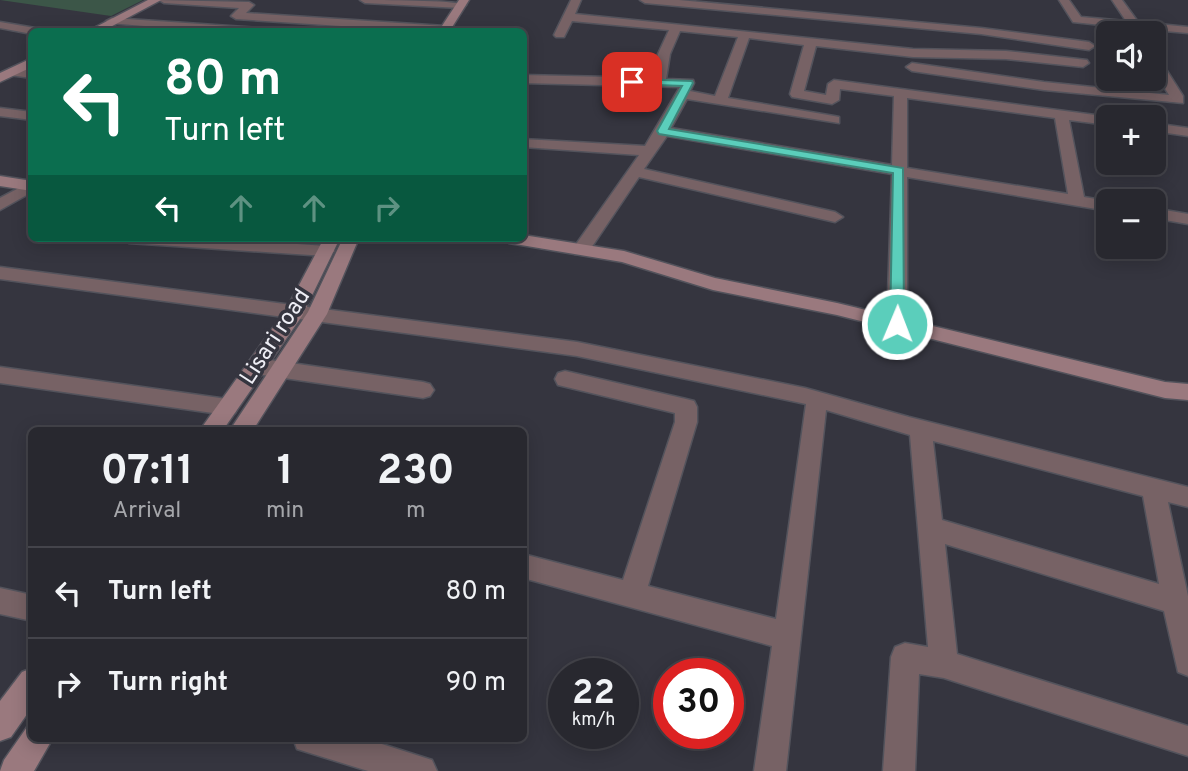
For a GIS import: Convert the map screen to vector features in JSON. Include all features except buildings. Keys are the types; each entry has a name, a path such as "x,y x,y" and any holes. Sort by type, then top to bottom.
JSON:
{"street":[{"path":"99,28 156,0"},
{"path":"164,0 249,5 236,16 414,28"},
{"path":"365,0 463,2"},
{"path":"461,28 475,0"},
{"path":"560,35 576,0"},
{"path":"645,0 913,25 1089,46"},
{"path":"1064,0 1077,20 1096,23"},
{"path":"1117,0 1131,21"},
{"path":"445,28 463,2"},
{"path":"568,17 913,53 1006,55 1083,63"},
{"path":"112,21 208,28"},
{"path":"0,25 28,30"},
{"path":"913,25 912,71 1180,98"},
{"path":"659,83 664,54 676,27"},
{"path":"1166,30 1188,30"},
{"path":"720,101 746,34"},
{"path":"811,41 797,94 832,100 834,84 1096,119"},
{"path":"0,78 28,64"},
{"path":"13,72 28,74"},
{"path":"1166,77 1188,116"},
{"path":"527,79 688,83 663,131 581,250"},
{"path":"897,324 901,93"},
{"path":"683,94 834,120"},
{"path":"0,112 28,116"},
{"path":"1061,115 1077,201"},
{"path":"1166,129 1188,132"},
{"path":"663,131 1096,204"},
{"path":"527,143 648,151"},
{"path":"634,171 835,217"},
{"path":"0,181 28,186"},
{"path":"0,205 28,188"},
{"path":"1166,215 1188,219"},
{"path":"527,241 624,257 713,284 784,297 1165,390 1188,393"},
{"path":"262,242 329,244"},
{"name":"Lisari road","path":"243,427 317,314 349,242"},
{"name":"Lisari road","path":"213,427 295,311 329,244"},
{"path":"0,272 577,349 817,399 921,429 1188,497"},
{"path":"256,366 424,390"},
{"path":"0,376 227,407"},
{"path":"565,379 686,407 686,422 632,594"},
{"path":"770,771 817,399"},
{"path":"921,429 944,664"},
{"path":"1153,488 1188,662"},
{"path":"930,528 1177,602"},
{"path":"527,567 789,636"},
{"path":"0,601 28,607"},
{"path":"899,771 905,657 944,664 1188,741"},
{"path":"0,726 28,688"},
{"path":"15,771 35,742"},
{"path":"322,742 420,771"}],"green space":[{"path":"0,0 143,0 111,16"}],"route":[{"path":"632,82 688,83 663,131 899,171 897,324"}]}
